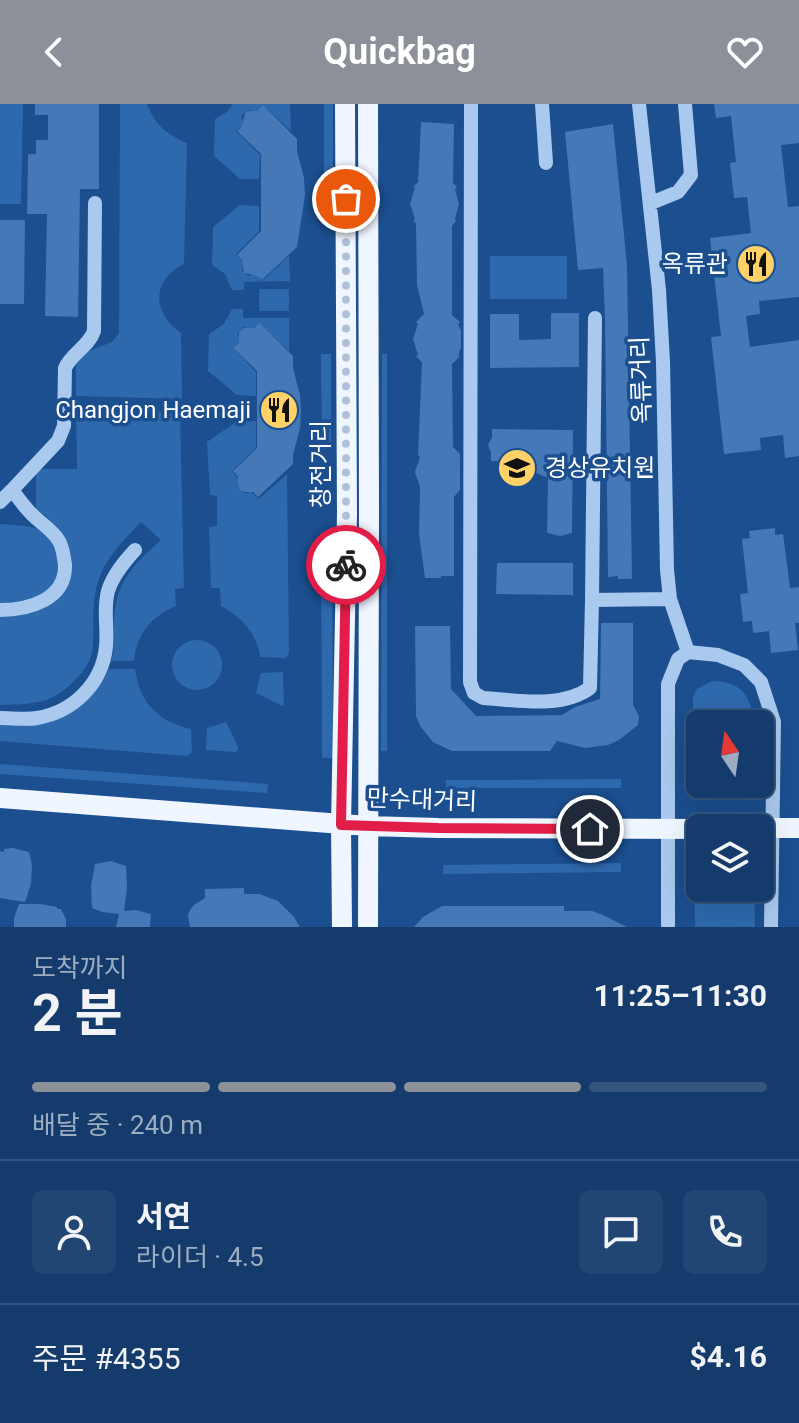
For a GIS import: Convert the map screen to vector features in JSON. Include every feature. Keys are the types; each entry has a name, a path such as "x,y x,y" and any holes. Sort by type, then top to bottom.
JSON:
{"main road":[{"name":"창전거리","path":"342,927 347,514 345,104"},
{"name":"창전거리","path":"368,104 368,927"},
{"name":"만수대거리","path":"0,798 341,825 686,829"},
{"path":"774,828 799,828"}],"street":[{"path":"471,104 470,682 474,693 483,698 553,701 579,696 590,688 595,318"},
{"path":"542,104 546,163"},
{"name":"옥류거리","path":"639,104 651,203 663,362 667,570 670,599 688,652"},
{"path":"651,203 678,192 691,175 685,104"},
{"path":"0,502 58,441 64,426 65,368 92,338 95,203"},
{"path":"0,610 32,606 44,601 54,594 64,573 62,548 57,538 30,513 12,490"},
{"path":"0,718 35,719 53,714 70,706 94,682 106,647 105,603 109,587 135,550"},
{"path":"592,600 670,599"},
{"path":"668,927 668,684 678,659 688,652 718,655 744,665 761,682 774,722 771,927"}],"shaded area":[{"path":"0,104 23,104 21,204 0,204"},
{"path":"120,104 147,104 162,128 187,143 184,264 166,279 159,297 165,316 181,333 182,399 76,396 78,360 89,351 112,342 119,333"},
{"path":"233,104 290,104 291,131 263,105 256,112 248,110 241,116 244,124 236,131 260,155 259,179 240,179 214,156 215,119"},
{"path":"324,104 333,104 333,191 324,191"},
{"path":"240,205 259,206 259,231 236,254 243,263 242,270 248,276 255,274 262,281 289,256 290,281 244,282 244,290 232,290 225,274 212,265 213,227"},
{"path":"490,256 567,256 567,299 490,299"},
{"path":"259,289 289,289 289,311 259,311"},
{"path":"232,309 243,309 243,318 289,318 289,351 259,322 252,329 244,327 238,333 240,341 233,348 256,372 256,396 237,395 208,371 209,334 224,324"},
{"path":"321,354 331,354 331,449 322,449"},
{"path":"382,354 387,354 387,751 381,751"},
{"path":"76,411 180,412 184,588 175,589 176,606 159,615 142,634 134,661 111,661 116,604 123,583 135,565 161,540 141,522 103,568 94,601 92,650 85,669 65,689 49,699 0,705 0,615 33,611 71,563 61,532 36,509 36,473 38,469 77,469"},
{"path":"256,421 256,448 232,471 239,480 237,487 259,499 287,474 289,653 286,658 260,657 247,627 221,606 220,588 211,588 209,527 217,526 217,496 210,495 207,442 236,422"},
{"path":"0,524 38,529 51,540 58,557 58,575 44,594 0,603"},
{"path":"321,537 332,537 333,758 322,758"},
{"path":"197,640 214,648 222,665 214,682 197,690 180,682 172,665 180,648"},
{"path":"109,669 135,669 141,692 152,709 169,721 191,729 192,752 187,756 0,741 0,722 83,701"},
{"path":"283,672 284,705 256,693 261,673"},
{"path":"712,681 731,684 743,692 752,710 693,710 693,696 697,689"},
{"path":"226,722 238,750 206,750 207,728"},
{"path":"0,764 268,784 267,793 0,774"},
{"path":"621,779 621,788 446,788 446,780"},
{"path":"621,863 621,872 443,874 443,865"},
{"path":"695,902 754,902 755,927 695,927"}],"building":[{"path":"35,104 99,104 99,189 80,189 78,317 45,316 47,214 27,214 28,154 36,154 36,140 48,140 48,115 35,115"},
{"name":"옥류관","path":"714,104 799,104 799,143 781,145 788,207 799,206 799,297 759,301 760,314 746,316 750,347 799,340 799,456 785,458 783,435 760,438 761,450 724,454 711,337 721,336 710,238 751,233 747,197 734,198 730,163 736,162 731,116 716,118"},
{"path":"263,105 297,139 305,195 297,247 262,280 244,273 242,260 237,255 261,231 261,154 237,131 242,126 245,113 257,111"},
{"path":"421,122 454,124 453,183 457,187 459,204 452,226 452,315 460,322 461,348 460,356 452,364 453,447 460,454 460,490 454,497 454,576 441,578 425,578 419,534 420,487 415,472 420,457 422,362 416,356 413,339 416,322 424,314 417,285 416,223 410,204 413,187 418,182"},
{"path":"613,124 627,265 632,579 608,577 603,268 578,270 565,132"},
{"path":"0,220 25,220 24,304 0,304"},
{"path":"551,313 579,313 579,367 490,368 490,314 519,314 519,340 551,339"},
{"name":"Changjon Haemaji","path":"259,322 293,356 301,411 293,464 258,497 253,492 240,490 238,477 233,471 257,448 257,371 233,348 239,343 241,330 254,328"},
{"path":"492,429 573,430 572,533 560,536 547,533 548,478 536,473 530,461 491,461 488,445"},
{"path":"775,528 775,535 783,534 790,588 799,587 799,623 795,623 798,650 771,653 769,631 753,633 752,621 743,622 740,594 748,593 742,539 750,538 749,531"},
{"path":"497,563 573,563 573,595 496,594"},
{"path":"601,623 633,623 633,705 639,716 638,725 619,740 585,748 557,741 550,751 452,751 433,742 420,726 416,716 415,626 450,626 451,689 476,716 562,715 600,699"},
{"path":"13,848 29,852 32,865 31,884 25,902 0,898 0,851"},
{"path":"111,861 126,866 124,911 151,914 150,927 116,927 119,914 92,908 91,886 95,864"},
{"path":"244,888 244,894 259,894 278,901 300,927 190,927 188,915 194,905 205,898 205,889"},
{"path":"19,904 57,907 66,919 66,927 14,927"},
{"path":"442,906 564,906 564,911 592,911 627,927 414,927 423,917"}],"way so far":[{"path":"346,199 346,565"}],"place":[{"name":"옥류관","path":"756,264"},
{"name":"Changjon Haemaji","path":"279,410"},
{"name":"경상유치원","path":"517,468"}],"route":[{"path":"346,565 341,825 590,829"}]}
